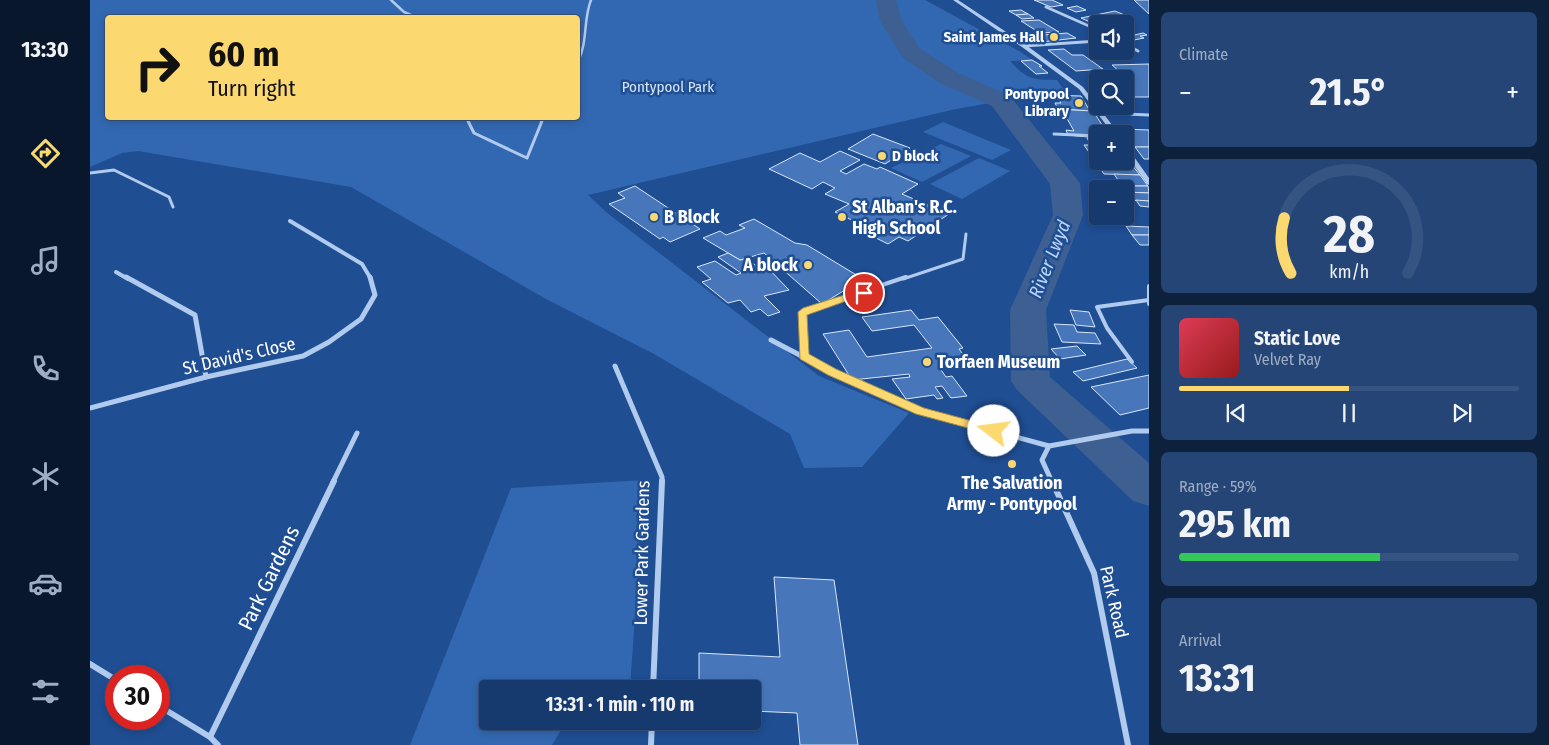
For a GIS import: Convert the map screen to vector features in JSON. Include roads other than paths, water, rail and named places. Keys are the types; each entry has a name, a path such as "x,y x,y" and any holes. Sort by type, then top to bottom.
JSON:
{"street":[{"path":"954,0 1024,46 1081,88 1089,98"},
{"path":"1046,7 1089,26"},
{"path":"1024,46 1089,42"},
{"path":"1134,49 1138,51"},
{"path":"1134,114 1149,115"},
{"path":"1134,161 1148,181"},
{"name":"St David's Close","path":"90,408 206,377 304,356 329,342 361,319 375,295 370,276 362,264 290,221"},
{"path":"116,272 195,315 206,377"},
{"path":"772,340 832,372 921,411 1049,446 1132,431 1149,431"},
{"name":"Lower Park Gardens","path":"615,366 662,477 654,680"},
{"name":"Park Gardens","path":"210,737 357,432"},
{"name":"Park Road","path":"1049,446 1042,460 1094,573 1128,745"},
{"path":"90,664 105,673"},
{"path":"170,713 210,737 218,745"},
{"path":"651,745 652,730"}],"lane":[{"path":"390,0 404,12 411,15"},
{"path":"580,58 584,51 586,10 591,0"},
{"path":"468,120 474,133 527,158 542,120"},
{"path":"1054,134 1089,136"},
{"path":"90,172 114,170 169,197 173,207"},
{"path":"804,356 801,319 802,314 807,310 963,259 965,255 966,234"},
{"path":"1149,286 1149,304"},
{"path":"1132,362 1107,328 1097,307 1149,300"}],"waterway":[{"name":"River Lwyd","path":"886,0 891,21 911,53 949,78 1001,101 1065,183 1068,215 1028,310 1031,381 1149,489"}],"place":[{"name":"Saint James Hall","path":"1054,37"},
{"name":"Pontypool Library","path":"1079,103"},
{"name":"D block","path":"882,156"},
{"name":"B Block","path":"654,217"},
{"name":"St Alban's R.C. High School","path":"842,217"},
{"name":"A block","path":"808,265"},
{"name":"Torfaen Museum","path":"927,362"},
{"name":"The Salvation Army - Pontypool","path":"1012,464"}],"park label":[{"name":"Pontypool Park","path":"668,87"}]}
